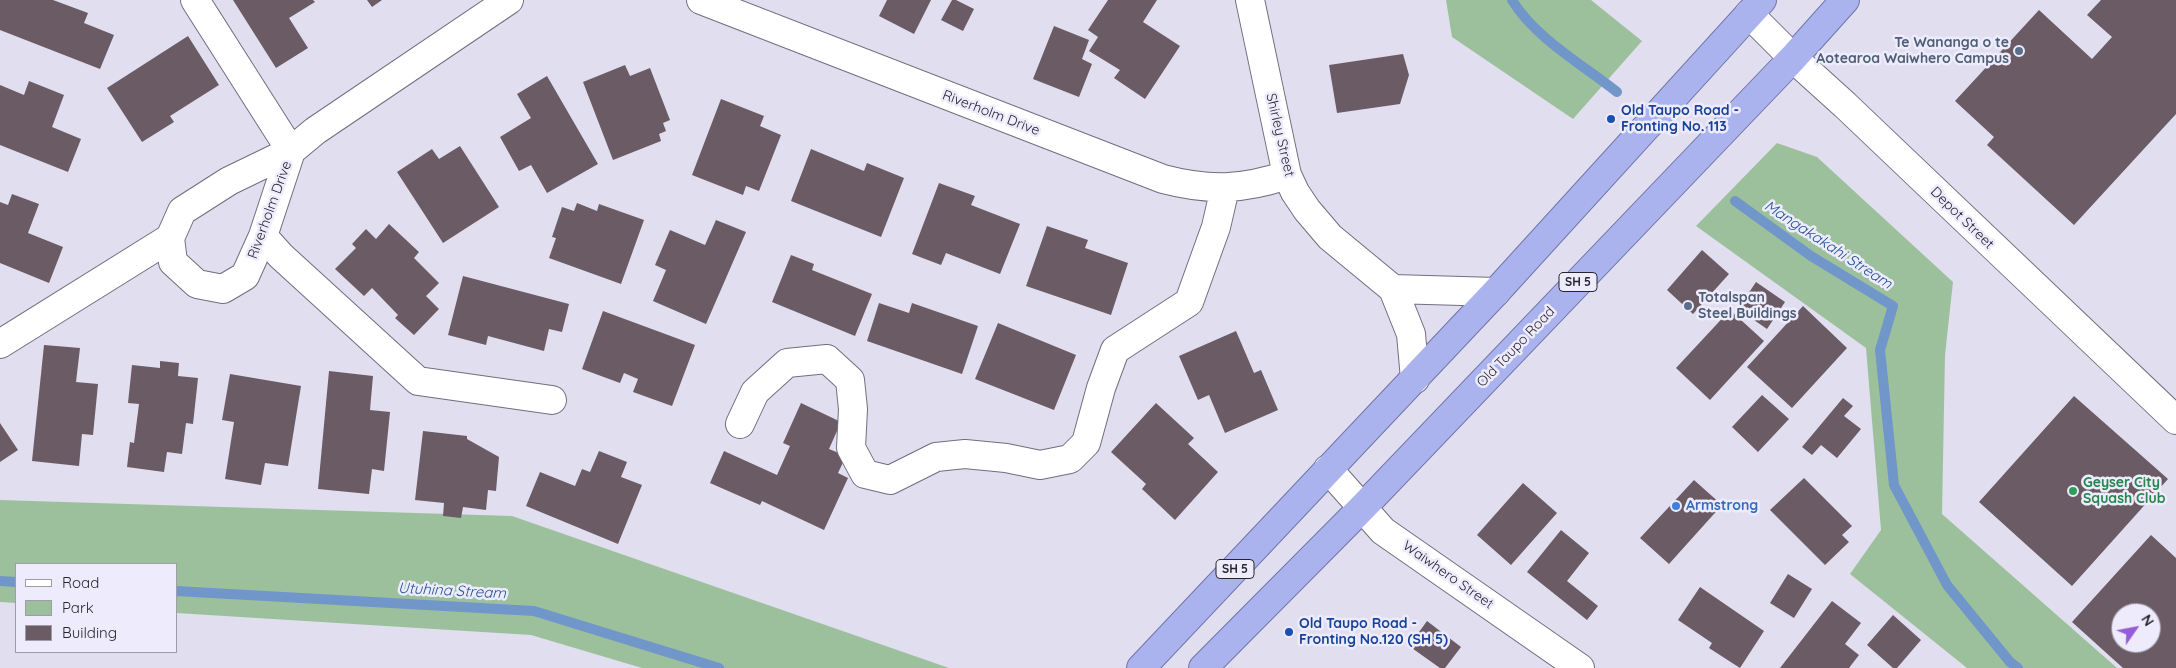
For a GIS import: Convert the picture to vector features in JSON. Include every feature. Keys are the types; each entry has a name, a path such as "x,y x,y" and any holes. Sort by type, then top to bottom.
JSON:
{"highway":[{"name":"Old Taupo Road","path":"1203,668 1364,507 1793,58 1845,0"},
{"name":"SH 5","path":"1141,668 1496,292 1756,7"}],"street":[{"path":"195,0 291,150"},
{"name":"Riverholm Drive","path":"291,150 262,236 245,276 223,289 197,284 173,262 170,238 182,211 229,181 291,150 323,126 510,0"},
{"name":"Riverholm Drive","path":"701,0 1163,179 1192,187 1225,188 1269,181 1287,175"},
{"name":"Shirley Street","path":"1250,0 1287,175 1303,204 1330,237 1393,289 1411,334 1415,379"},
{"name":"Depot Street","path":"1756,7 1793,58 1845,105 2176,420"},
{"path":"740,424 755,392 787,363 827,359 850,380 853,409 851,448 865,474 890,480 936,458 964,454 1006,458 1040,465 1070,459 1086,443 1101,388 1115,350 1189,302 1216,227 1225,188"},
{"path":"262,236 281,256 418,381 552,400"},
{"path":"0,344 170,238"},
{"path":"1393,289 1496,292"},
{"name":"Waiwhero Street","path":"1328,469 1364,507 1383,531 1580,668"}],"green space":[{"path":"1446,0 1591,0 1642,41 1573,119 1452,37"},
{"path":"1777,143 1817,157 1953,282 1945,355 1942,514 2117,668 1967,668 1850,574 1881,530 1866,348 1696,226"},
{"path":"0,500 512,516 949,668 642,668 531,635 178,613 178,563 15,563 15,603 0,602"}],"building":[{"path":"0,0 53,0 88,13 84,23 114,35 100,69 0,30"},
{"path":"233,0 313,0 315,2 289,18 308,48 276,68"},
{"path":"367,0 382,0 372,7"},
{"path":"887,0 931,0 914,34 879,16"},
{"path":"952,0 956,0 974,9 963,31 941,20"},
{"path":"1108,0 1157,0 1143,22 1180,46 1145,99 1114,78 1120,70 1089,51 1098,37 1088,30"},
{"path":"2101,0 2176,0 2176,114 2074,225 1987,145 1994,137 1955,101 2039,10 2092,59 2112,37 2087,15"},
{"path":"1054,26 1089,40 1082,59 1092,64 1079,97 1033,79"},
{"path":"188,36 219,85 170,116 174,122 142,142 107,88"},
{"path":"1403,54 1409,75 1400,104 1337,113 1329,65"},
{"path":"625,65 630,76 650,68 670,120 663,123 666,131 659,134 661,141 613,160 583,82"},
{"path":"547,76 598,164 547,193 531,165 519,171 500,137 531,118 517,94"},
{"path":"29,81 64,95 52,127 81,139 68,172 0,145 0,85 24,95"},
{"path":"721,99 764,116 760,126 781,135 759,191 746,186 743,195 692,175"},
{"path":"460,146 499,207 443,243 397,172 432,149 439,159"},
{"path":"811,149 864,171 867,163 904,178 881,237 791,201"},
{"path":"939,183 975,196 971,205 1020,224 1000,274 946,253 941,265 912,254"},
{"path":"12,194 39,204 28,233 63,247 49,283 0,263 0,202 8,205"},
{"path":"577,203 597,211 599,204 644,220 621,284 549,258 556,238 552,237 562,207 574,211"},
{"path":"716,220 746,232 706,324 653,301 666,270 655,265 670,230 705,245"},
{"path":"389,224 419,252 414,258 439,283 426,296 439,309 414,335 395,318 398,315 372,288 364,296 335,269 356,248 352,244 366,229 376,239"},
{"path":"1047,226 1088,240 1085,248 1128,263 1111,315 1026,286"},
{"path":"1702,250 1729,274 1693,314 1667,290"},
{"path":"791,255 814,264 812,270 872,294 855,336 772,302"},
{"path":"463,276 569,304 562,332 549,329 544,351 488,336 486,345 448,335"},
{"path":"1756,282 1785,302 1767,329 1738,309"},
{"path":"879,303 909,313 912,303 978,326 962,374 867,341"},
{"path":"1803,306 1847,348 1792,408 1747,367"},
{"path":"1730,310 1764,341 1710,400 1676,368"},
{"path":"603,311 695,345 672,406 633,392 638,379 624,373 620,383 582,369"},
{"path":"998,323 1076,355 1054,410 975,379"},
{"path":"1236,331 1254,373 1261,370 1278,410 1225,433 1209,395 1198,400 1179,356"},
{"path":"44,345 80,348 76,382 98,384 93,435 82,434 79,466 32,461"},
{"path":"160,361 179,363 178,376 198,378 193,424 186,423 182,454 167,452 164,472 127,467 130,442 134,443 139,404 128,403 132,365 160,368"},
{"path":"329,371 373,376 370,410 390,412 384,471 372,469 369,494 318,489"},
{"path":"230,374 301,386 288,466 265,463 261,485 225,479 234,422 222,420"},
{"path":"1762,395 1789,419 1758,452 1732,427"},
{"name":"Geyser City Squash Club","path":"2074,396 2168,479 2072,586 1979,502"},
{"path":"1843,398 1853,406 1844,416 1861,429 1837,458 1821,445 1812,455 1802,447"},
{"path":"801,403 841,422 829,449 846,456 838,473 848,478 824,530 762,501 760,505 710,483 724,451 777,475 790,446 783,443"},
{"path":"1156,403 1194,438 1188,444 1218,472 1175,520 1142,489 1146,484 1111,452"},
{"path":"0,423 18,450 0,462"},
{"path":"423,431 467,436 467,439 499,457 496,491 488,490 486,510 463,507 461,518 443,516 444,503 415,500"},
{"path":"599,451 627,462 621,477 642,485 618,544 526,506 540,472 575,486 582,469 590,472"},
{"path":"1804,478 1852,526 1842,535 1849,542 1825,565 1770,510"},
{"path":"1694,480 1722,505 1669,564 1640,538"},
{"path":"1523,483 1557,513 1511,565 1477,535"},
{"path":"1561,530 1589,553 1567,581 1598,606 1587,620 1527,572"},
{"path":"2151,535 2176,558 2176,668 2123,668 2072,622"},
{"path":"1788,574 1812,589 1794,618 1770,603"},
{"path":"1700,587 1764,631 1740,668 1709,648 1712,643 1678,620"},
{"path":"1832,601 1861,623 1845,644 1859,655 1849,668 1780,668"},
{"path":"1893,615 1921,640 1897,668 1893,668 1867,645"},
{"path":"1427,621 1461,647 1445,668 1440,668 1409,646"}],"waterway":[{"name":"Mangakakahi Stream","path":"1512,0 1521,13 1546,38 1617,92"},
{"name":"Mangakakahi Stream","path":"1735,201 1811,256 1893,306 1880,350 1894,485 1947,585 2010,662 2018,668"},
{"name":"Utuhina Stream","path":"0,581 15,582"},
{"name":"Utuhina Stream","path":"178,591 534,611 719,668"}],"place":[{"name":"Te Wananga o te Aotearoa Waiwhero Campus","path":"2019,51"},
{"name":"Old Taupo Road - Fronting No. 113","path":"1611,119"},
{"name":"Totalspan Steel Buildings","path":"1688,306"},
{"name":"Geyser City Squash Club","path":"2073,491"},
{"name":"Armstrong","path":"1676,506"},
{"name":"Old Taupo Road - Fronting No.120 (SH 5)","path":"1289,632"}]}
